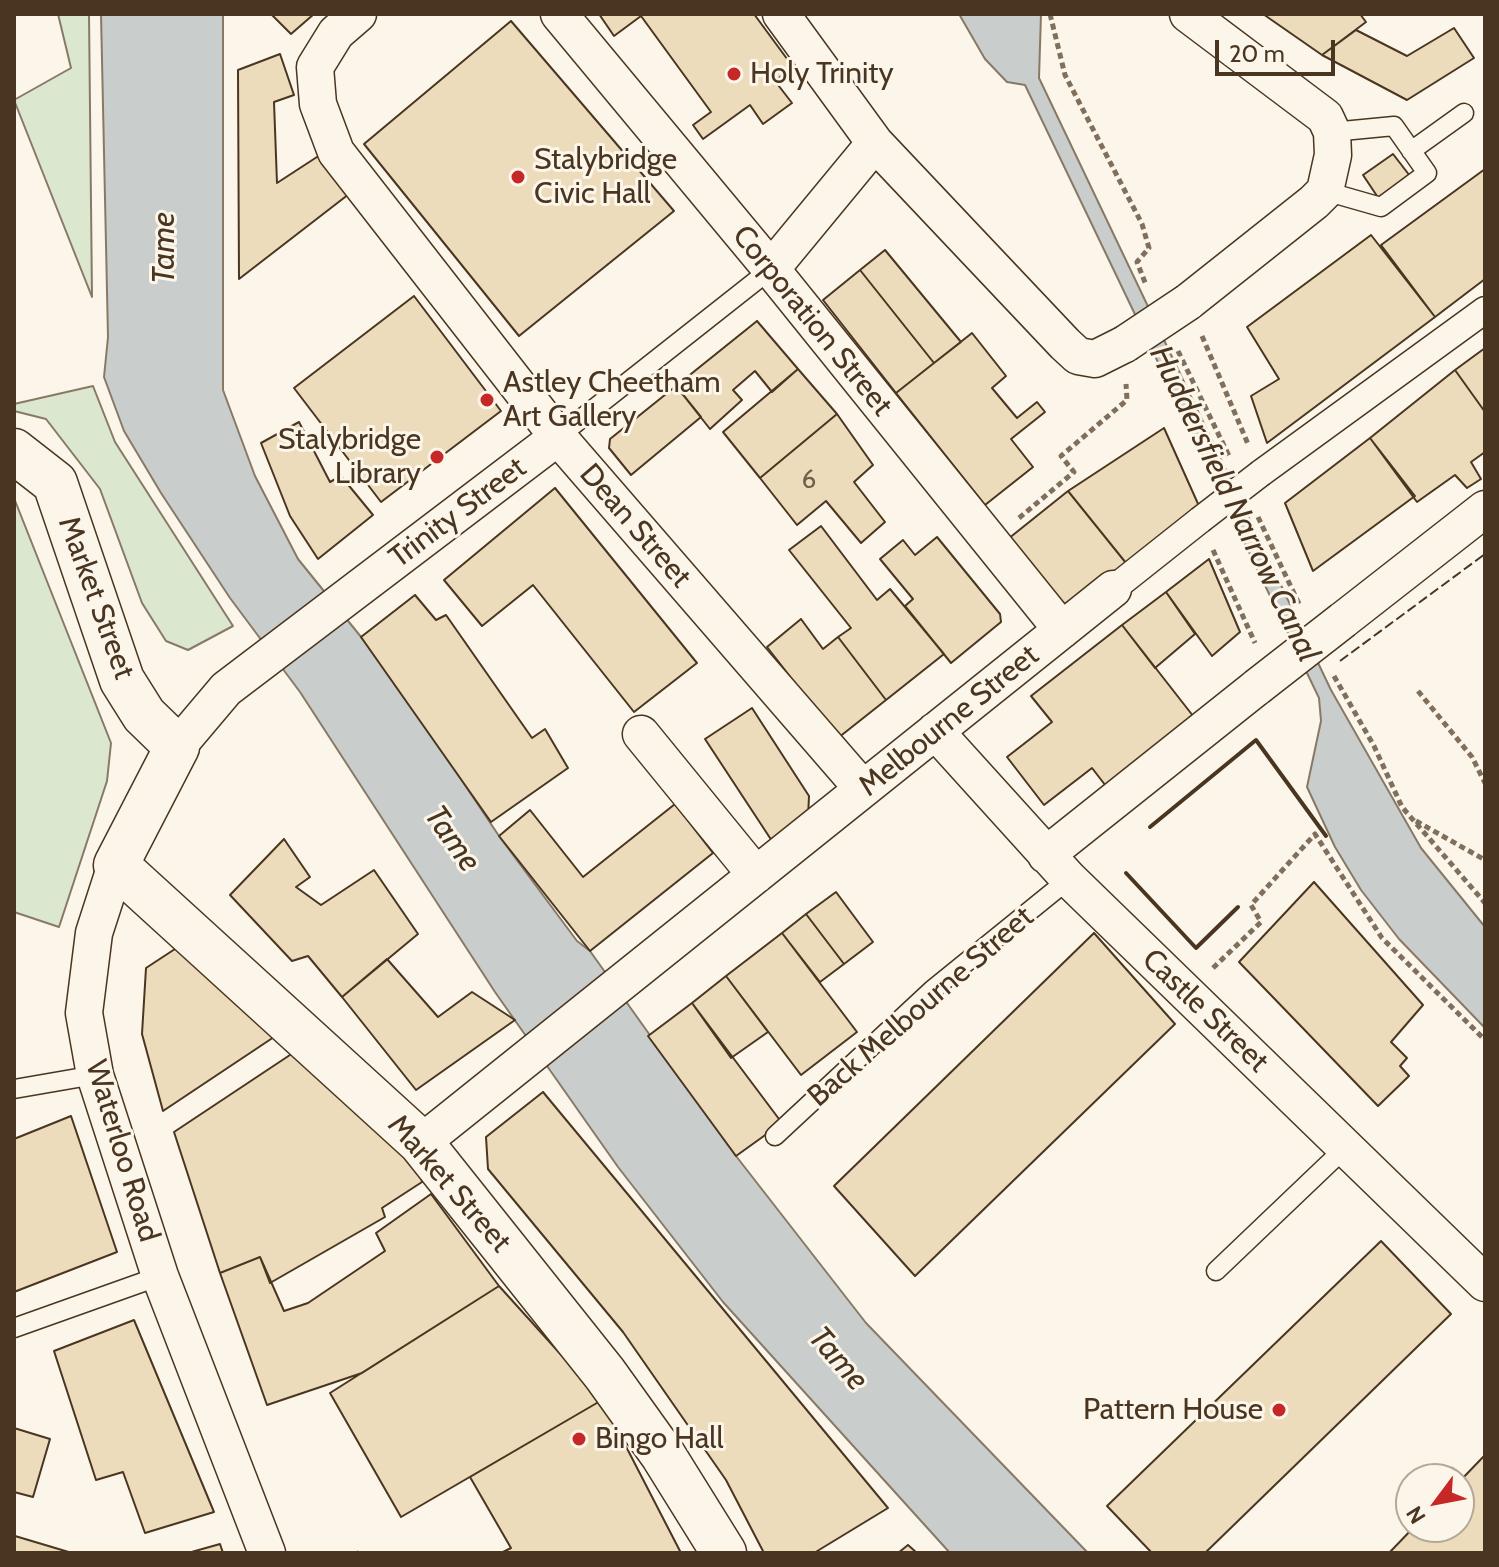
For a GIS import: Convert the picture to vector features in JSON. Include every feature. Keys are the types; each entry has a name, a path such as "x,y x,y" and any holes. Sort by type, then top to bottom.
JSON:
{"main road":[{"name":"Market Street","path":"14,451 55,483 122,680 144,715 177,747"},
{"name":"Waterloo Road","path":"116,865 177,747"},
{"name":"Market Street","path":"116,865 421,1143 605,1374 663,1455 724,1553"}],"street":[{"name":"Dean Street","path":"358,14 336,33 315,67 318,104 336,152 558,437 863,789"},
{"name":"Corporation Street","path":"559,14 771,269 1062,630"},
{"path":"781,14 875,143 1078,356 1095,359 1125,344 1188,302 1325,191 1333,155 1332,132 1325,117 1188,14"},
{"name":"Trinity Street","path":"771,269 875,143"},
{"name":"Melbourne Street","path":"421,1143 1200,520 1485,310"},
{"name":"Trinity Street","path":"177,747 226,689 558,437"},
{"name":"Back Melbourne Street","path":"1057,867 1257,687 1485,509"},
{"name":"Castle Street","path":"935,731 1057,867 1485,1283"},
{"path":"641,734 756,875"},
{"name":"Waterloo Road","path":"116,865 94,933 84,1013 95,1075 160,1276 267,1553"}],"lane":[{"path":"1411,151 1464,113"},
{"path":"1325,191 1381,207 1427,173 1394,126 1332,132"},
{"name":"Trinity Street","path":"558,437 771,269"},
{"name":"Back Melbourne Street","path":"775,1136 932,990 1057,867"},
{"path":"14,1089 95,1075"},
{"path":"1216,1271 1345,1148"},
{"path":"14,1328 160,1276"}],"path":[{"path":"1050,14 1065,75 1142,224 1149,248 1137,262 1142,275"},
{"path":"1188,302 1261,473"},
{"path":"991,541 1074,472 1061,456 1127,400"},
{"path":"1200,520 1256,646 1268,636"},
{"path":"1291,618 1314,599"},
{"path":"1339,688 1374,746 1402,807 1485,903"},
{"path":"1418,691 1472,757 1485,783"},
{"path":"1412,819 1485,860"},
{"path":"1187,993 1261,922 1251,905 1315,834 1382,938 1485,1040"}],"green space":[{"path":"58,14 89,14 92,297 14,100 71,68"},
{"path":"93,386 115,442 233,626 188,650 166,641 142,603 100,489 46,419 14,411 14,404"},
{"path":"14,498 111,743 107,781 59,927 14,912"}],"water":[{"name":"Tame","path":"101,14 223,14 223,390 255,476 298,559 391,674 499,836 577,941 590,951 736,1156 866,1323 1088,1553 950,1553 723,1302 618,1167 495,992 300,692 230,598 161,493 124,431 104,377 108,337"},
{"name":"Huddersfield Narrow Canal","path":"959,14 1041,14 1039,78 1331,690 1421,848 1485,927 1485,1028 1399,939 1361,890 1335,847 1307,787 1321,721 1319,698 1025,85 1007,82 985,59"}],"building":[{"path":"271,14 314,14 291,34"},
{"name":"Holy Trinity","path":"599,14 754,14 793,67 775,81 792,103 763,124 750,105 703,139 693,125 711,112 641,16 614,36"},
{"path":"1263,14 1360,14 1366,22 1322,55"},
{"name":"Stalybridge Civic Hall","path":"511,21 674,211 519,336 364,144"},
{"path":"1454,28 1474,58 1407,100 1322,55 1356,30 1407,56"},
{"path":"280,54 294,95 274,102 277,183 320,155 349,194 239,279 238,70"},
{"path":"1393,154 1410,176 1379,199 1363,175"},
{"path":"1485,169 1485,279 1435,317 1381,245"},
{"path":"1371,235 1435,317 1267,443 1251,396 1279,379 1247,327"},
{"path":"885,250 961,342 934,363 860,270"},
{"path":"860,270 934,363 896,393 823,300"},
{"path":"414,296 501,411 381,502 294,388"},
{"path":"757,321 798,369 772,392 755,371 733,390 742,400 710,429 676,386"},
{"path":"972,333 1006,376 992,388 1017,418 1037,402 1045,412 1011,439 1033,467 985,505 896,393"},
{"path":"1485,348 1485,412 1455,370"},
{"path":"798,369 837,414 760,478 723,432"},
{"path":"1455,370 1485,412 1485,452 1471,462 1481,479 1467,488 1455,475 1417,502 1370,438"},
{"path":"676,386 701,417 631,475 609,448 610,439"},
{"path":"837,414 873,465 854,482 885,522 861,543 826,501 797,525 760,478"},
{"path":"299,422 330,482 341,476 373,515 318,559 290,516 261,443"},
{"path":"1164,428 1199,506 1126,563 1068,491"},
{"path":"1370,438 1415,496 1313,571 1285,503"},
{"path":"555,488 697,663 634,712 533,585 482,626 444,580"},
{"path":"1068,491 1126,563 1061,615 1003,543"},
{"path":"821,526 877,600 890,589 944,654 886,700 838,637 851,628 789,550"},
{"path":"937,537 1000,614 1001,622 951,663 905,606 913,599 880,559 903,540 915,555"},
{"path":"1209,559 1240,632 1212,656 1166,592"},
{"path":"1166,592 1195,634 1155,668 1122,625"},
{"path":"415,595 436,620 446,615 532,738 545,729 568,768 491,822 361,637"},
{"path":"801,619 823,649 838,637 886,700 838,738 767,647"},
{"path":"1122,625 1197,721 1109,790 1092,768 1044,805 1007,757 1052,722 1031,696"},
{"path":"752,708 809,796 808,818 772,841 705,739"},
{"path":"675,804 713,853 590,951 499,836 530,810 583,877"},
{"path":"284,839 310,877 296,887 321,905 374,870 418,934 342,997 308,956 292,961 230,895"},
{"path":"1314,882 1423,1005 1391,1042 1407,1058 1400,1066 1409,1076 1378,1106 1239,962"},
{"path":"836,892 873,942 844,964 806,914"},
{"path":"806,914 844,964 820,982 782,933"},
{"path":"782,933 857,1032 801,1075 726,976"},
{"path":"1094,933 1175,1024 915,1276 834,1186"},
{"path":"178,947 280,1033 163,1111 142,1034 146,968"},
{"path":"387,959 438,1017 472,992 515,1020 416,1090 342,997"},
{"path":"726,976 768,1032 731,1058 692,1003"},
{"path":"692,1003 782,1123 736,1156 648,1036"},
{"path":"305,1045 420,1166 422,1182 382,1208 385,1217 270,1283 260,1257 220,1273 174,1132"},
{"path":"543,1092 888,1508 814,1553 764,1553 726,1480 623,1332 488,1169 486,1137"},
{"path":"71,1116 117,1252 14,1292 14,1139"},
{"path":"431,1194 499,1286 362,1373 267,1405 220,1273 260,1257 284,1311 308,1303 385,1251 376,1233"},
{"name":"Pattern House","path":"1381,1241 1451,1314 1205,1553 1152,1553 1107,1506"},
{"path":"499,1286 602,1400 401,1517 330,1393"},
{"path":"134,1320 214,1512 145,1533 123,1472 96,1480 54,1351"},
{"name":"Bingo Hall","path":"602,1400 681,1553 501,1553 511,1548 470,1477"},
{"path":"14,1428 50,1439 33,1497 14,1492"},
{"path":"1485,1455 1485,1553 1389,1553 1399,1543 1475,1543 1475,1465"},
{"path":"15,1536 72,1553 14,1553"},
{"path":"220,1544 223,1553 188,1553"},
{"path":"908,1545 917,1553 898,1553"}],"fence":[{"path":"1340,661 1485,554"}],"wall":[{"path":"1150,827 1256,740 1326,836"},
{"path":"1126,873 1196,948 1238,907"}],"place":[{"name":"Holy Trinity","path":"734,74"},
{"name":"Stalybridge Civic Hall","path":"518,177"},
{"name":"Astley Cheetham Art Gallery","path":"487,400"},
{"name":"Stalybridge Library","path":"437,457"},
{"name":"Pattern House","path":"1279,1410"},
{"name":"Bingo Hall","path":"579,1439"}]}
